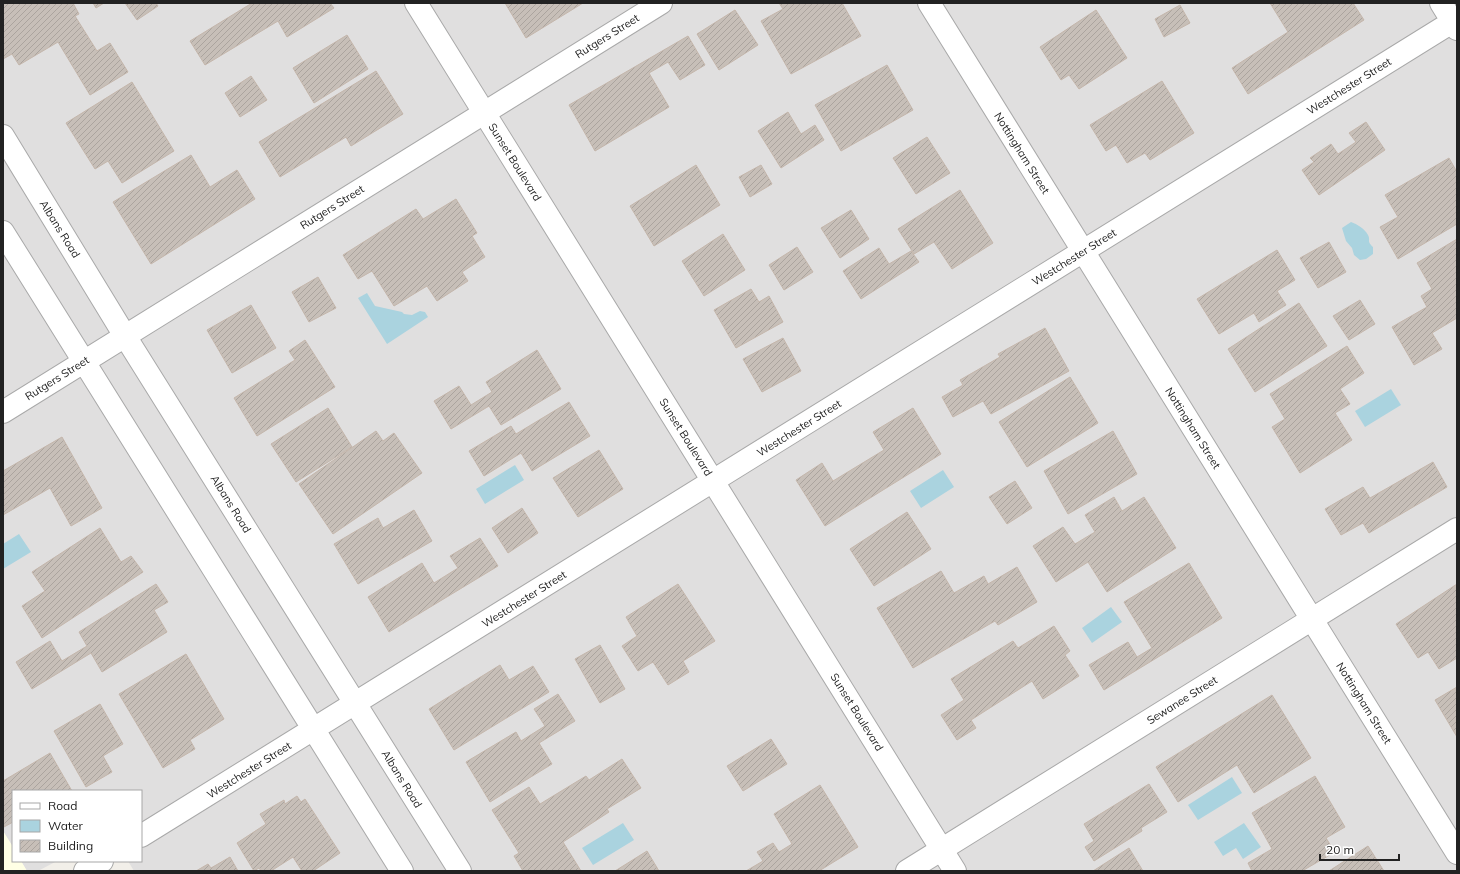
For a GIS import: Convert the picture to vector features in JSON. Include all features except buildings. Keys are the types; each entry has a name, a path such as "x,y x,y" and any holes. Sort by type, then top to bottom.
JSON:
{"street":[{"name":"Sunset Boulevard","path":"416,3 955,871"},
{"name":"Rutgers Street","path":"3,412 661,3"},
{"name":"Nottingham Street","path":"929,3 1457,854"},
{"path":"1441,3 1455,23"},
{"name":"Westchester Street","path":"142,835 1083,251 1455,23"},
{"name":"Albans Road","path":"3,136 125,336 460,871"},
{"path":"3,232 402,871"},
{"name":"Sewanee Street","path":"907,871 1457,529"},
{"path":"85,871 100,862"}],"shaded area":[{"path":"3,3 1457,3 1457,871 134,871 129,862 142,862 142,790 12,790 12,845 3,831"},
{"path":"3,831 12,845 12,862 22,862 27,871 3,871"},
{"path":"22,862 55,862 38,871 27,871"}],"water":[{"path":"1351,222 1358,225 1367,233 1369,237 1369,242 1373,247 1373,254 1366,259 1360,260 1354,255 1352,248 1346,241 1342,228"},
{"path":"367,293 375,306 412,315 420,311 425,312 428,317 387,344 358,298"},
{"path":"1391,389 1401,405 1365,427 1355,411"},
{"path":"515,465 524,480 485,504 476,489"},
{"path":"943,470 954,487 921,508 910,491"},
{"path":"19,534 31,552 3,569 3,544"},
{"path":"1111,607 1122,622 1092,643 1082,628"},
{"path":"1232,777 1242,793 1198,820 1188,805"},
{"path":"623,823 634,840 593,865 582,848"},
{"path":"1244,823 1261,847 1243,859 1236,848 1223,856 1214,842"}]}
